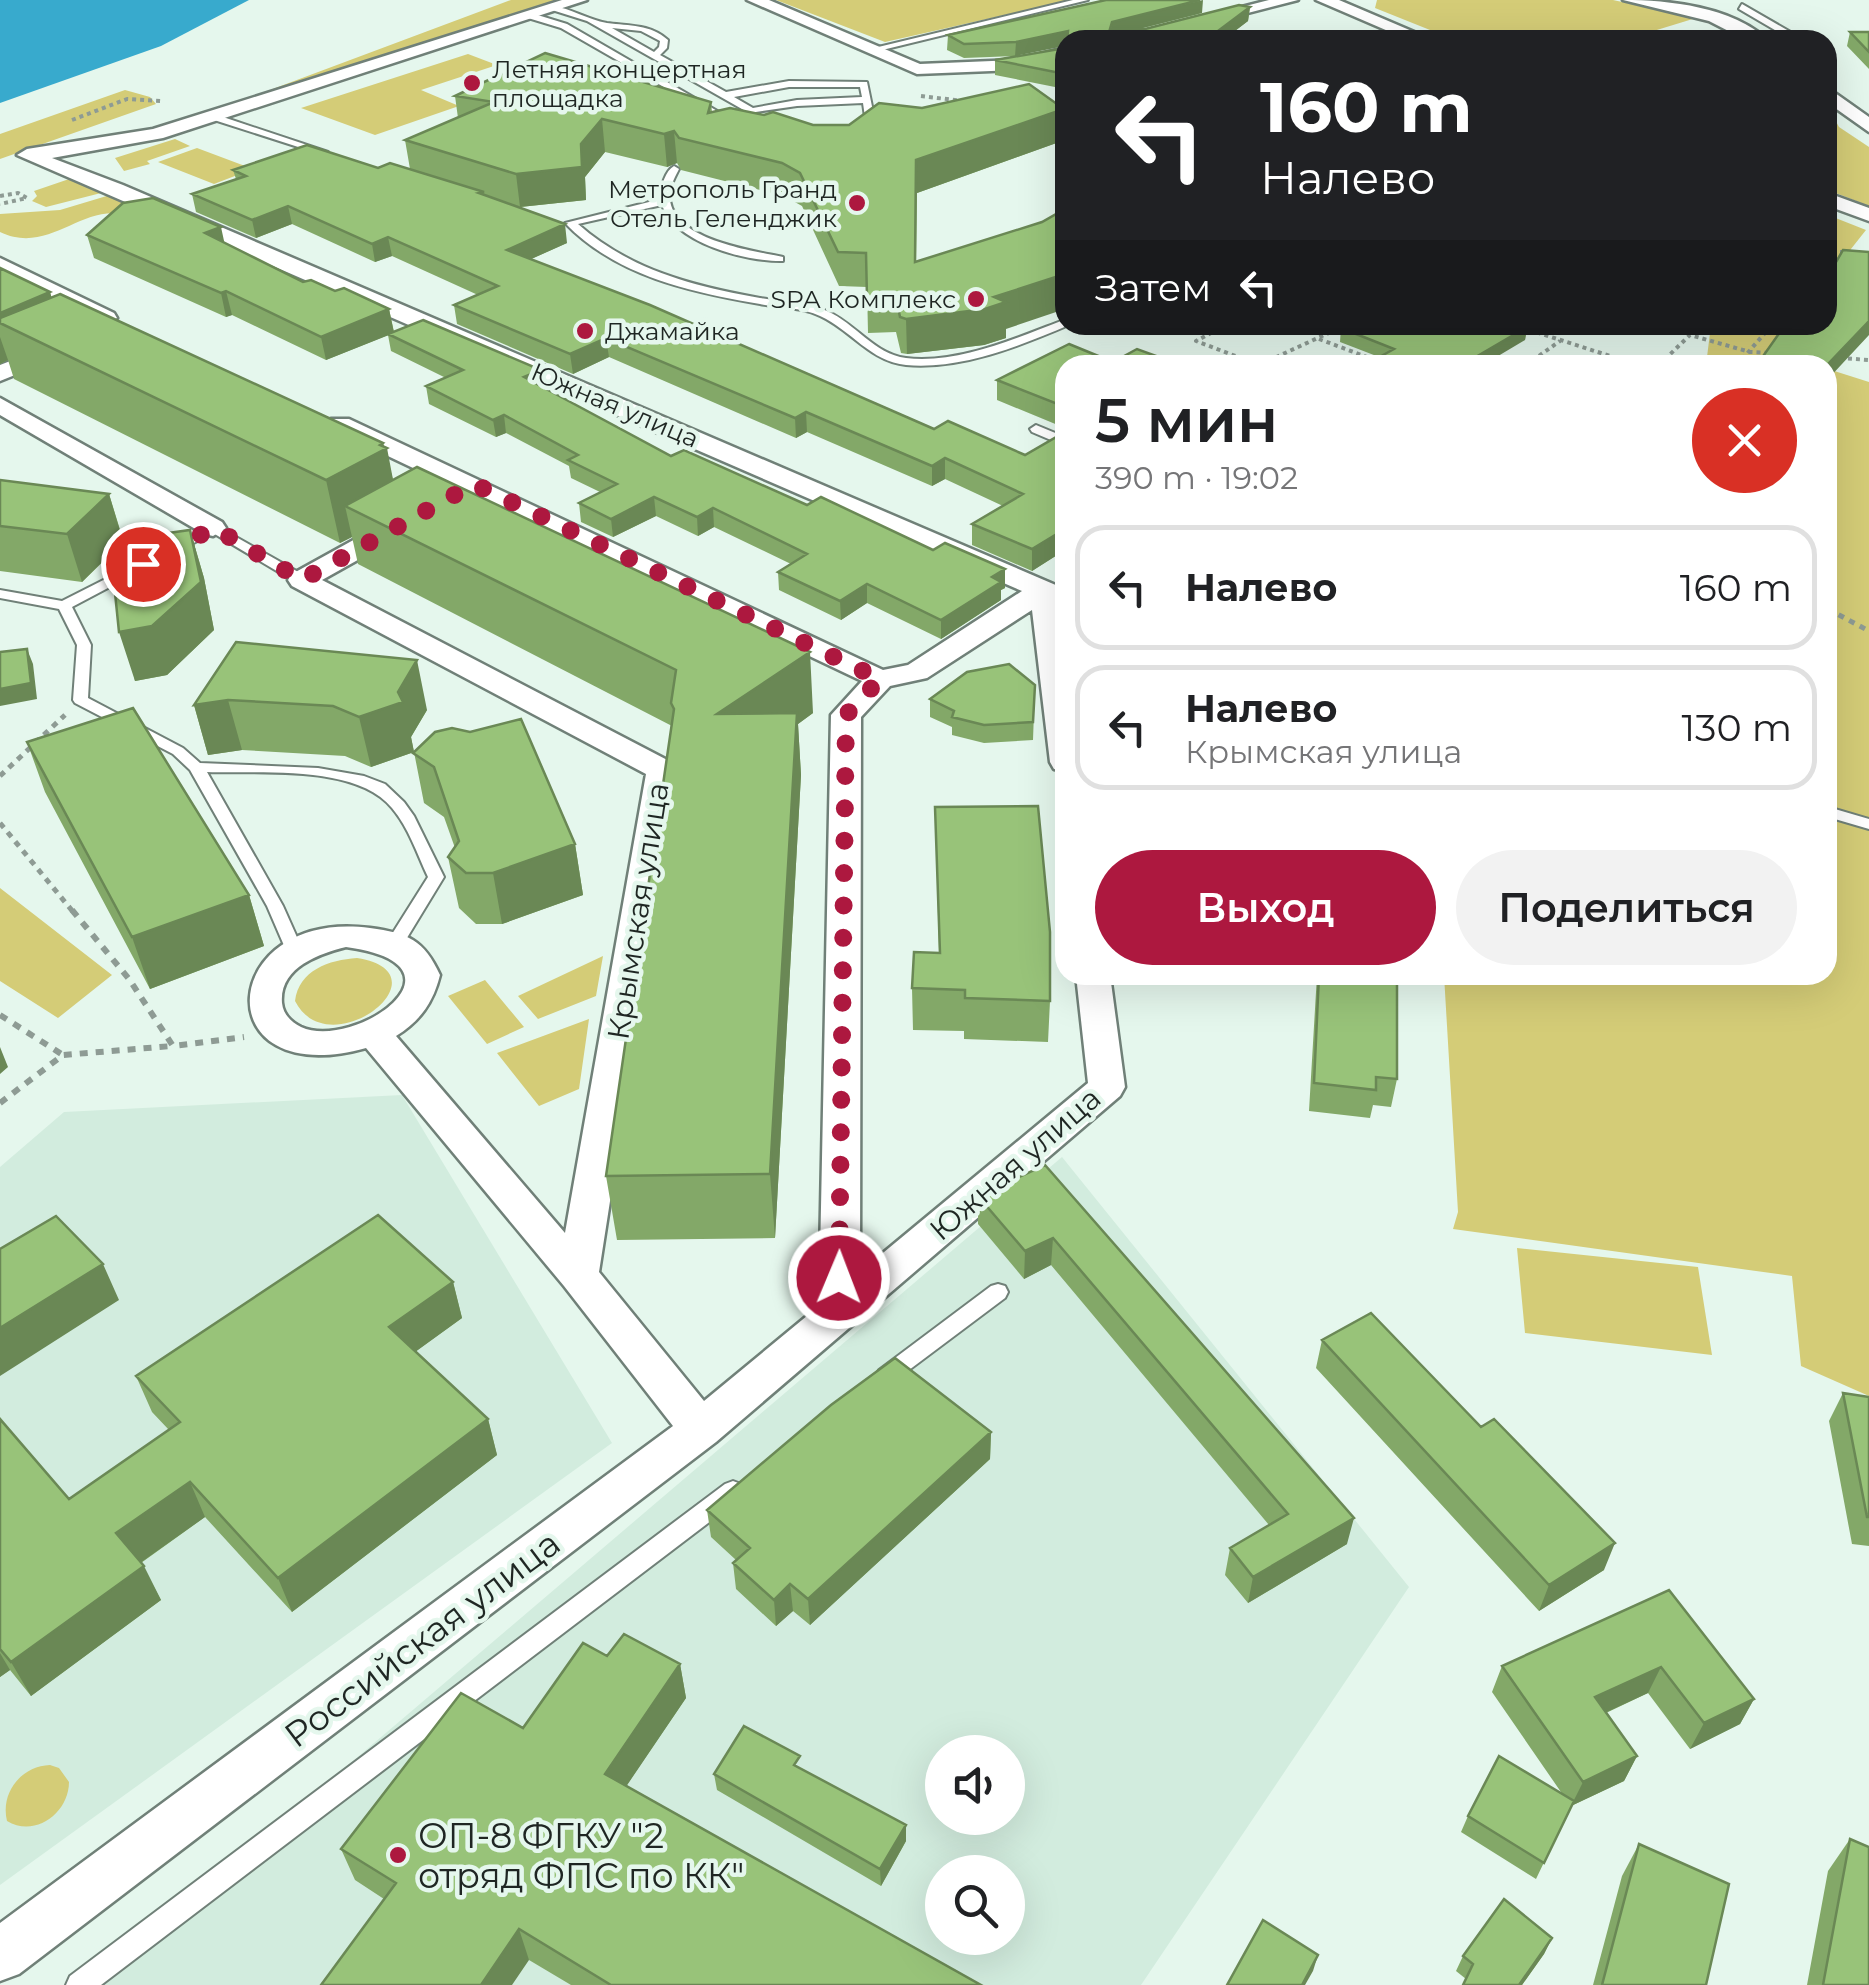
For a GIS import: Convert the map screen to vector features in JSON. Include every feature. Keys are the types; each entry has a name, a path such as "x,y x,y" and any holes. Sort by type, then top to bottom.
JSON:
{"street":[{"path":"20,158 144,137 579,0"},
{"path":"755,0 917,69 1016,65 1055,55"},
{"path":"1163,30 1290,0"},
{"path":"1324,0 1399,30"},
{"path":"1631,0 1714,17 1739,30"},
{"path":"1837,101 1869,126"},
{"path":"20,158 120,121 162,115 211,117"},
{"path":"120,121 146,128 144,137"},
{"path":"87,131 93,138 119,143"},
{"name":"Южная улица","path":"20,158 116,189 1054,595"},
{"path":"1837,199 1869,211"},
{"path":"0,264 128,328 0,374"},
{"name":"Крымская улица","path":"0,406 214,528"},
{"path":"314,412 474,484 880,679"},
{"path":"302,580 474,484"},
{"name":"Крымская улица","path":"302,580 662,770 578,1275"},
{"path":"838,1316 846,715 880,679 917,672 1054,595"},
{"path":"346,936 373,936 396,942 413,954 423,969 423,987 405,1014 374,1034 324,1044 280,1032 267,1019 262,1003 264,986 276,968 295,953 346,936"},
{"name":"Южная улица","path":"838,1316 1108,1087 1094,985"},
{"path":"374,1034 578,1275 701,1429"},
{"name":"Российская улица","path":"0,1956 701,1429 838,1316"}],"lane":[{"path":"874,49 1084,0"},
{"path":"1742,7 1781,30"},
{"path":"555,8 590,19 722,96 768,118"},
{"path":"530,16 564,26 743,129 722,137"},
{"path":"600,25 628,26 657,34 664,40 663,48 654,56"},
{"path":"722,96 808,84 864,84 872,132 864,142"},
{"path":"752,111 866,96"},
{"path":"711,111 737,103"},
{"path":"211,117 330,154"},
{"path":"674,168 665,184 664,201 674,222 691,234 749,254 780,259"},
{"path":"664,201 564,223 594,247 639,270 704,290 822,313 890,359 958,358 1012,344 1055,327"},
{"path":"1036,429 1055,438"},
{"path":"160,555 214,528"},
{"name":"Крымская улица","path":"214,528 302,580"},
{"path":"0,594 64,606 143,564"},
{"path":"64,606 84,645 80,700 178,752 196,767 275,906 295,953"},
{"path":"196,767 318,772 378,786 412,823 436,877 396,942"},
{"path":"1837,815 1869,824"},
{"path":"874,1385 998,1292"},
{"path":"79,1985 750,1478"}],"path":[{"path":"866,96 972,102"},
{"path":"0,196 18,192 27,198 0,204"},
{"path":"1837,252 1859,254"},
{"path":"1207,335 1196,341 1233,355"},
{"path":"1281,355 1324,335"},
{"path":"1545,335 1607,355"},
{"path":"1669,355 1690,335 1750,352 1790,354"},
{"path":"1747,355 1764,335"},
{"path":"1318,338 1362,355"},
{"path":"1540,355 1561,340"},
{"path":"1471,352 1479,355"},
{"path":"1837,358 1869,360"},
{"path":"1837,614 1869,631"},
{"path":"0,776 80,700"},
{"path":"0,823 128,979 173,1046"},
{"path":"0,1015 64,1055"},
{"path":"0,1103 64,1055 280,1032"}],"shaded area":[{"path":"511,0 567,0 227,106"},
{"path":"776,0 1071,0 885,42"},
{"path":"1377,0 1613,0 1696,18 1657,30 1430,30 1375,8"},
{"path":"468,54 497,65 421,90 459,106 375,135 301,108"},
{"path":"125,90 150,97 156,104 0,159 0,134"},
{"path":"1837,123 1869,147 1869,206 1837,194"},
{"path":"175,139 190,146 124,171 115,158"},
{"path":"197,148 253,169 214,184 158,162"},
{"path":"75,177 105,192 46,207 32,201 37,196 34,191"},
{"path":"110,195 145,210 129,216 96,216 35,238 0,232 0,214 60,210"},
{"path":"1837,219 1866,230 1837,267"},
{"path":"1710,335 1796,335 1809,355 1707,355"},
{"path":"1837,372 1869,382 1869,1396 1801,1366 1792,1276 1453,1229 1458,1212 1445,985 1837,985"},
{"path":"0,888 112,975 58,1018 0,981"},
{"path":"603,956 596,996 538,1019 518,996"},
{"path":"357,958 383,967 392,980 388,996 354,1021 332,1025 311,1019 295,1001 302,981 326,964"},
{"path":"485,980 524,1027 487,1044 448,996"},
{"path":"589,1019 579,1089 539,1106 497,1053"},
{"path":"402,1095 612,1443 0,1885 0,1167 64,1112"},
{"path":"1062,1157 1409,1587 1141,1985 90,1985"},
{"path":"1517,1248 1698,1267 1712,1355 1525,1333"},
{"path":"50,1765 59,1768 69,1782 57,1812 49,1820 28,1826 7,1821 7,1800 15,1782 30,1770"}],"water":[{"path":"0,0 249,0 161,46 0,103"}],"building":[{"path":"1106,0 1200,0 1112,22 1110,29 1145,29 1239,5 1250,7 1219,30 1055,30 1055,34 1016,42 964,44 948,35"},
{"path":"1850,32 1869,32 1869,52"},
{"path":"1055,50 1055,72 995,60"},
{"path":"545,53 711,102 708,113 730,108 764,115 773,112 813,125 849,125 879,103 922,108 1029,84 1055,103 1055,112 916,160 915,262 1055,215 1055,277 994,297 1006,302 985,309 906,319 900,317 896,297 867,298 866,253 838,252 800,173 782,163 679,138 674,131 664,134 602,119 581,144 582,167 516,174 405,140 494,102 455,96"},
{"path":"307,145 378,168 390,163 484,192 479,193 565,224 507,250 650,305 934,429 948,421 1025,455 1055,438 1055,535 1032,549 972,524 1023,494 945,458 932,466 806,412 795,418 606,338 570,354 454,305 498,286 388,237 372,244 288,206 252,220 192,194 246,176 233,170"},
{"path":"153,198 221,227 205,233 303,282 311,280 335,291 344,288 389,309 321,337 226,291 221,293 87,235 123,203"},
{"path":"1843,250 1869,252 1869,321 1837,355 1764,355 1778,335 1837,335 1837,260"},
{"path":"0,268 50,292 0,313"},
{"path":"60,294 387,448 326,480 0,323 0,318"},
{"path":"423,320 541,370 524,377 671,456 684,450 807,505 821,497 933,550 945,543 1005,569 992,577 1001,582 941,620 867,584 840,601 778,572 807,554 713,508 697,517 654,497 611,519 579,503 617,484 568,460 578,455 504,415 493,420 426,386 463,370 388,334"},
{"path":"1359,335 1513,335 1479,355 1383,355 1394,349"},
{"path":"1069,344 1096,355 1055,355 1055,403 997,380"},
{"path":"1137,349 1154,355 1126,355"},
{"path":"417,467 810,652 717,714 797,713 770,1174 606,1176 674,709 671,703 676,670 345,506"},
{"path":"0,480 109,494 67,534 0,526"},
{"path":"190,530 201,582 152,626 119,632 110,544 127,533 140,537"},
{"path":"236,642 417,660 398,692 403,702 359,717 333,706 228,700 194,705"},
{"path":"27,649 31,683 0,689 0,652"},
{"path":"1009,664 1035,685 1033,722 984,725 952,717 954,711 930,699 967,672"},
{"path":"133,708 249,895 132,937 27,742"},
{"path":"521,719 575,844 493,873 466,873 448,857 459,841 434,767 413,753 435,732 452,728 470,732"},
{"path":"1038,806 1050,932 1050,1001 965,998 965,990 912,988 914,952 940,953 935,807"},
{"path":"1319,985 1397,985 1397,1079 1376,1077 1376,1090 1314,1083"},
{"path":"1045,1165 1354,1518 1253,1577 1230,1548 1288,1514 1053,1238 1025,1251 978,1196"},
{"path":"378,1215 453,1282 389,1327 488,1419 278,1578 190,1482 116,1533 144,1566 11,1662 0,1649 0,1419 69,1499 180,1422 136,1376"},
{"path":"56,1216 103,1264 0,1328 0,1249"},
{"path":"1371,1313 1481,1427 1494,1419 1615,1543 1549,1585 1322,1340"},
{"path":"895,1358 991,1432 808,1599 790,1584 774,1600 733,1563 750,1548 707,1510 831,1405"},
{"path":"1843,1393 1869,1397 1869,1517 1867,1517"},
{"path":"1669,1590 1754,1699 1704,1723 1661,1667 1595,1697 1637,1756 1583,1782 1502,1666"},
{"path":"624,1634 680,1664 605,1774 981,1985 611,1985 519,1929 481,1985 321,1985 396,1883 341,1849 461,1693 523,1728 583,1643 607,1656"},
{"path":"744,1726 800,1756 794,1765 906,1825 880,1869 714,1774"},
{"path":"1499,1756 1574,1801 1544,1863 1468,1816"},
{"path":"1850,1839 1869,1847 1869,1985 1823,1985"},
{"path":"1639,1844 1729,1884 1706,1985 1602,1985"},
{"path":"1504,1899 1552,1938 1519,1985 1463,1985 1473,1964 1463,1956"},
{"path":"1263,1920 1318,1955 1302,1985 1227,1985"}],"place":[{"name":"Летняя концертная площадка","path":"472,83"},
{"name":"Метрополь Гранд Отель Геленджик","path":"857,203"},
{"name":"SPA Комплекс","path":"976,299"},
{"name":"Джамайка","path":"585,331"},
{"name":"ОП-8 ФГКУ \"2 отряд ФПС по КК\"","path":"398,1855"}],"route":[{"path":"143,564 214,528 302,580 474,484 880,679 846,715 839,1278"}]}
